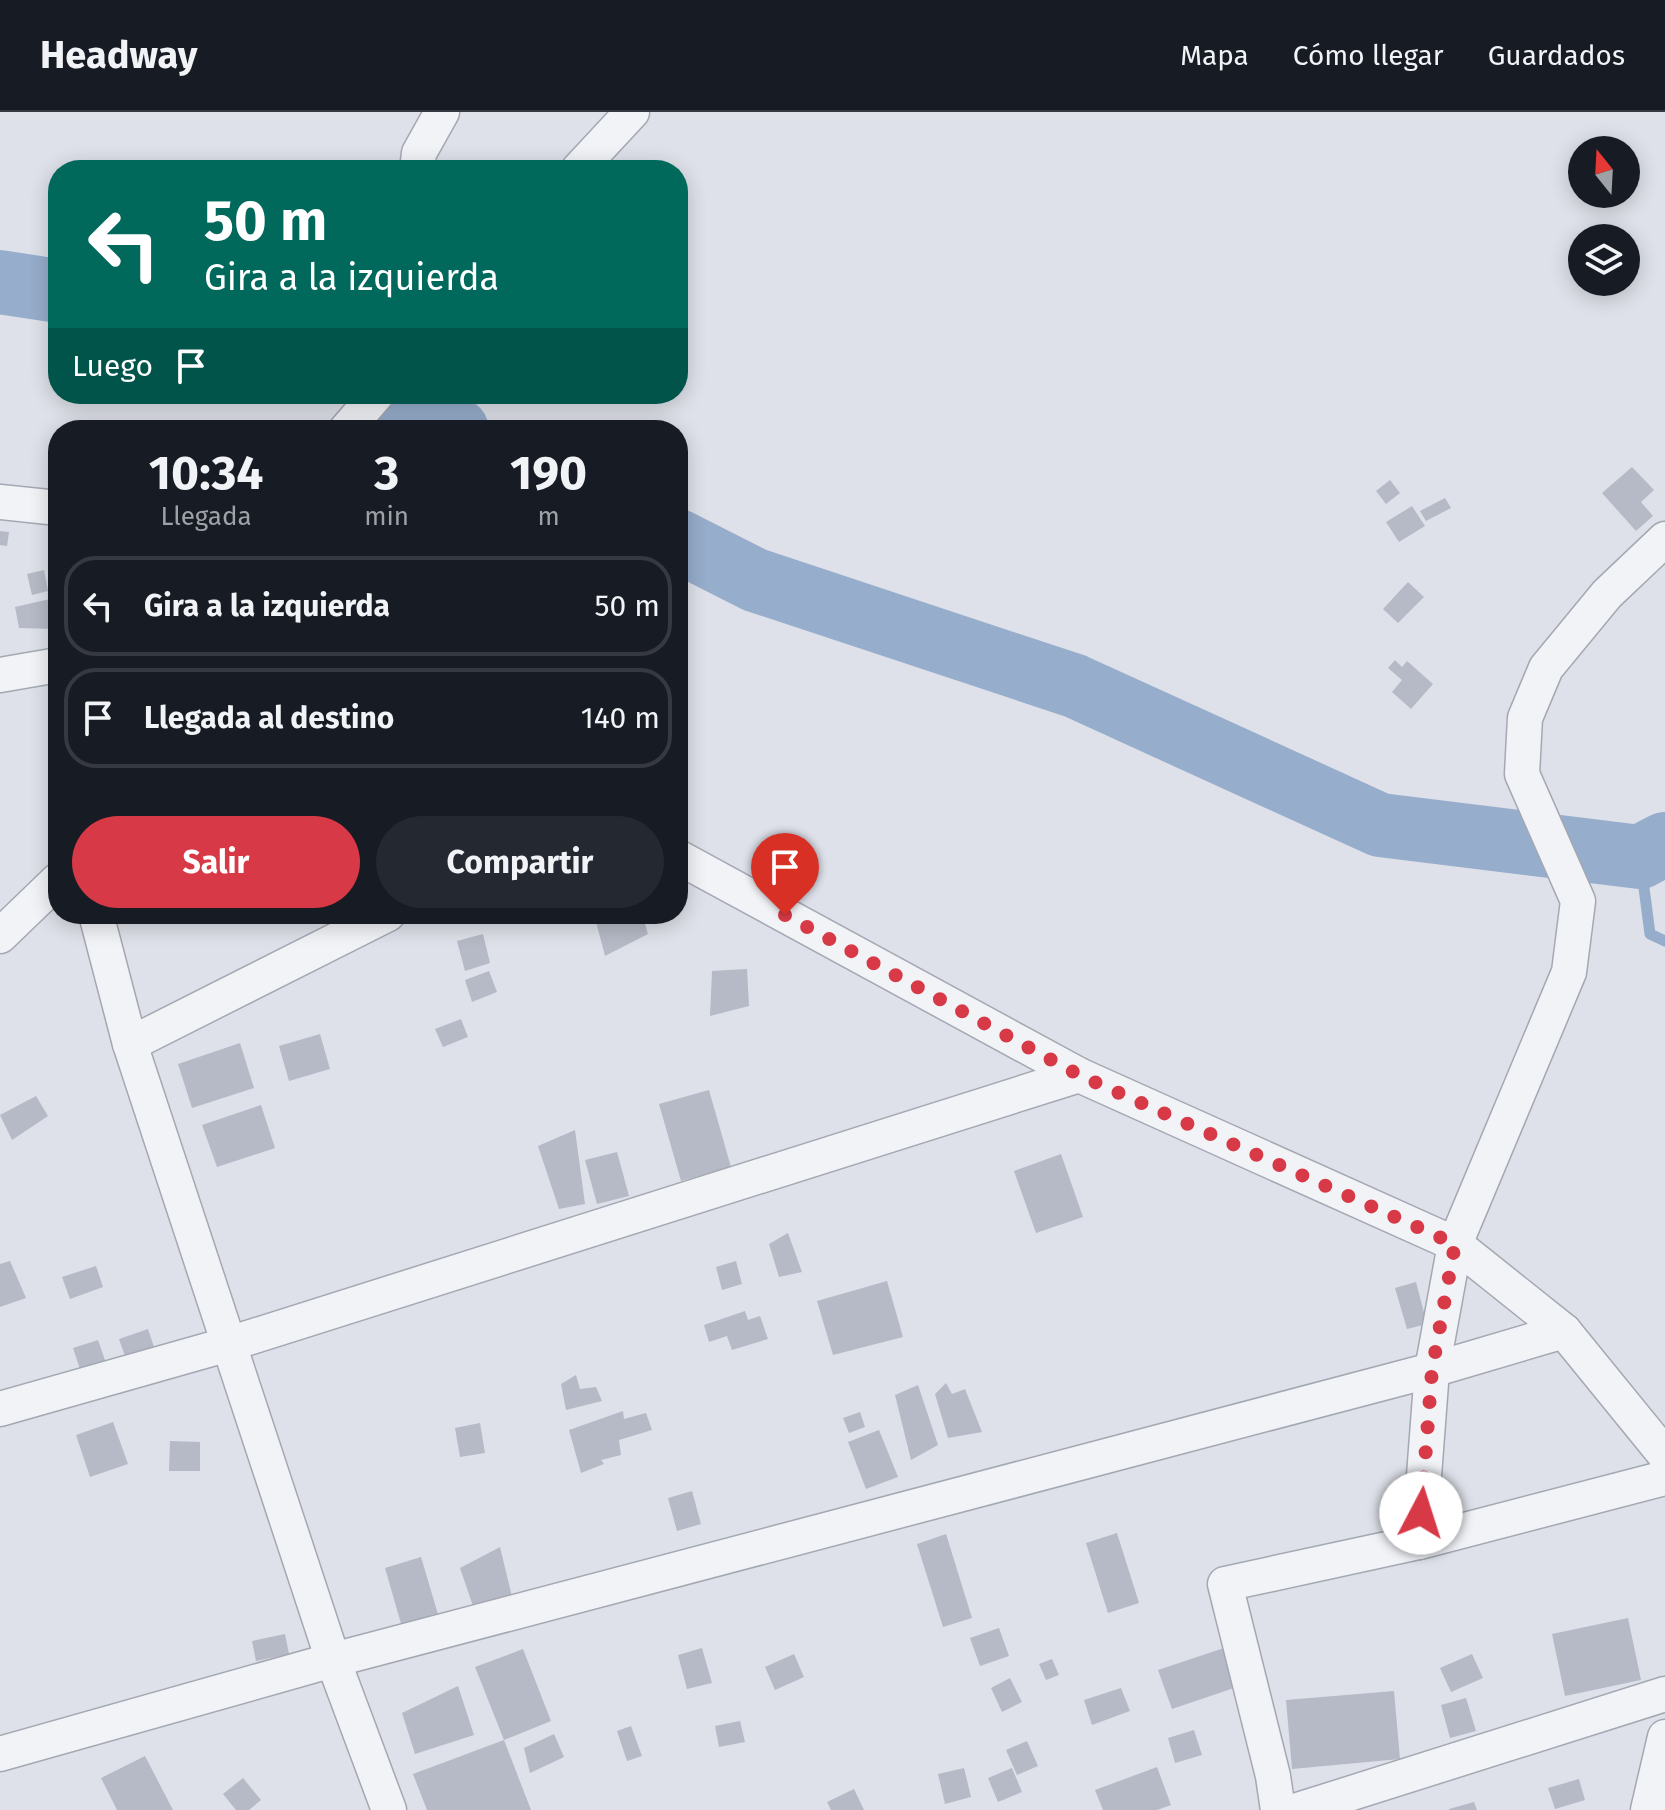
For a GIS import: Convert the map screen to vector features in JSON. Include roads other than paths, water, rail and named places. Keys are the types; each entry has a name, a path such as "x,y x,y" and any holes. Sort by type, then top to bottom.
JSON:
{"street":[{"path":"418,160 442,112"},
{"path":"587,160 632,112"},
{"path":"355,420 368,404"},
{"path":"0,502 48,507"},
{"path":"1419,1542 1432,1370 1455,1244 1569,972 1578,901 1522,774 1525,718 1546,668 1607,594 1665,539"},
{"path":"0,675 48,667"},
{"path":"688,862 1079,1075 1455,1244 1564,1331 1665,1455"},
{"path":"0,936 48,890"},
{"path":"99,924 130,1044 333,1660 389,1810"},
{"path":"130,1044 368,924"},
{"path":"0,1409 229,1344 1079,1075"},
{"path":"0,1754 333,1660 1432,1370 1564,1331"},
{"path":"1278,1810 1273,1776 1225,1584 1419,1542 1665,1478"},
{"path":"1298,1810 1665,1694"},
{"path":"1648,1810 1665,1737"}],"waterway":[{"path":"0,282 48,289"},
{"path":"405,404 437,420"},
{"path":"688,546 755,580 1075,686 1380,825 1640,857 1665,844"},
{"path":"1640,857 1650,934 1665,941"}]}
